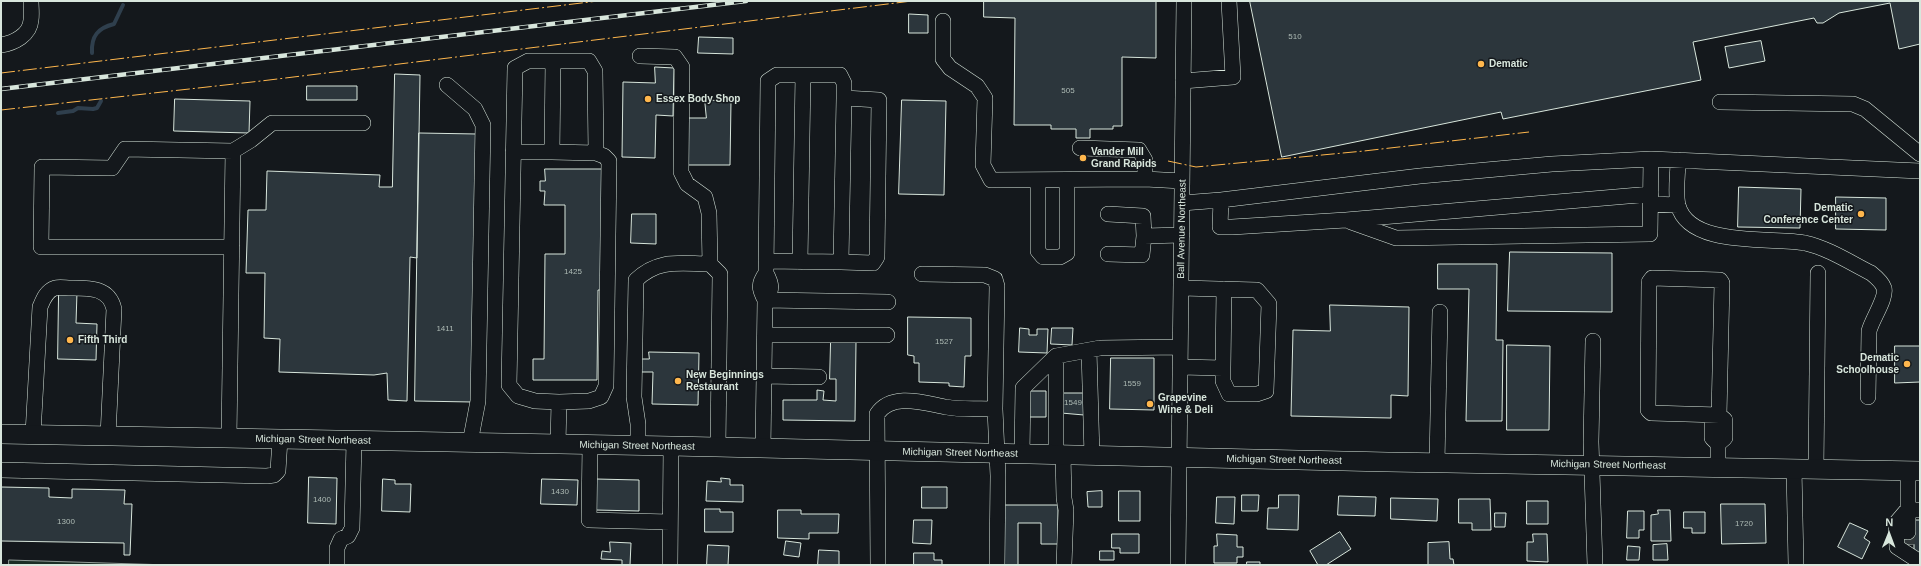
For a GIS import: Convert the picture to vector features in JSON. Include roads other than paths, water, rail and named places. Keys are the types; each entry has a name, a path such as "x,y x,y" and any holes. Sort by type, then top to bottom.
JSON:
{"main road":[{"name":"Michigan Street Northeast","path":"1,434 671,446 878,452 1437,463 1914,471"}],"street":[{"path":"1,44 17,40 26,32 32,22 31,1"},
{"name":"Ball Avenue Northeast","path":"1178,565 1184,1"},
{"path":"1183,81 1233,77 1228,1"},
{"path":"942,21 943,59 950,68 977,86 985,98 983,165 992,180 1145,179 1182,181"},
{"path":"640,56 674,57 682,67 681,172 687,184 706,197 709,213 710,264 720,274 718,447"},
{"path":"513,152 596,153 604,156 609,161 606,386 601,397 589,402 559,402 535,401 518,396 509,385 513,152 515,68 528,61 589,61 595,71 596,153"},
{"path":"552,152 554,61"},
{"path":"763,449 765,300 771,293 771,282 766,267 768,80 777,74 840,75 844,83 841,262"},
{"path":"800,262 803,75"},
{"path":"447,85 475,109 483,125 478,401 470,443"},
{"path":"766,267 800,262 873,263 877,256 879,100 844,98"},
{"path":"1720,102 1853,104 1866,109 1920,154"},
{"path":"232,247 41,247 42,167 112,168 125,149 233,151 251,140 272,122 363,123"},
{"path":"1080,148 1138,150 1145,160 1145,179"},
{"path":"229,438 233,151"},
{"path":"1346,220 1396,238 1650,234 1651,159"},
{"path":"1182,203 1221,200 1420,176 1552,164 1651,159 1920,171"},
{"path":"1678,160 1678,205 1681,213 1689,223 1704,231 1729,237 1805,243 1821,248 1872,273 1878,280 1884,288 1884,297 1871,322 1869,331 1868,397"},
{"path":"1038,180 1038,251 1043,257 1060,257 1067,252 1067,180"},
{"path":"1221,200 1220,227 1651,199 1678,205"},
{"path":"1108,214 1142,216 1144,236 1142,255 1108,254"},
{"path":"1144,236 1182,235"},
{"path":"638,446 638,424 634,397 636,280 646,270 661,264 710,264"},
{"path":"1816,469 1818,273"},
{"path":"922,274 985,275 995,279 997,286 995,409 998,454 997,565"},
{"path":"1718,467 1718,444 1725,438 1725,420 1719,415 1651,413 1648,410 1649,282 1652,278 1720,280 1722,283 1719,415"},
{"path":"33,434 40,307 45,294 55,288 92,288 107,294 113,302 114,309 108,436"},
{"path":"1181,288 1224,289 1257,290 1270,304 1266,392 1257,394 1229,394 1223,381 1224,289"},
{"path":"765,300 888,302"},
{"path":"1437,463 1440,312"},
{"path":"765,335 887,335"},
{"path":"1593,341 1592,465 1594,565"},
{"path":"1022,454 1023,388 1056,356 1089,350 1145,347 1180,348"},
{"path":"1089,350 1092,456"},
{"path":"1056,356 1060,455 1066,510 1064,565"},
{"path":"1180,367 1223,368"},
{"path":"764,376 819,377"},
{"path":"558,444 559,402"},
{"path":"878,565 877,414 881,408 892,402 922,402 945,407 995,409"},
{"path":"1,470 267,476 274,475 278,471 280,440"},
{"path":"337,565 339,543 341,539 348,536 352,528 354,441"},
{"path":"590,445 589,520 670,522"},
{"path":"670,565 671,446"},
{"path":"1794,468 1796,565"},
{"path":"1914,471 1914,510 1911,548 1896,547 1896,523 1914,510"}],"waterway":[{"path":"92,53 94,37 100,30 114,24 123,5"},
{"path":"58,113 73,111 78,108 97,108 101,101"}],"tunnel":[{"path":"1907,544 1908,532"}],"railway":[{"path":"1,89 746,1"}],"place":[{"name":"Dematic","path":"1481,64"},
{"name":"Essex Body Shop","path":"648,99"},
{"name":"Vander Mill Grand Rapids","path":"1083,158"},
{"name":"Dematic Conference Center","path":"1861,214"},
{"name":"Fifth Third","path":"70,340"},
{"name":"Dematic Schoolhouse","path":"1907,364"},
{"name":"New Beginnings Restaurant","path":"678,381"},
{"name":"Grapevine Wine & Deli","path":"1150,404"}]}
